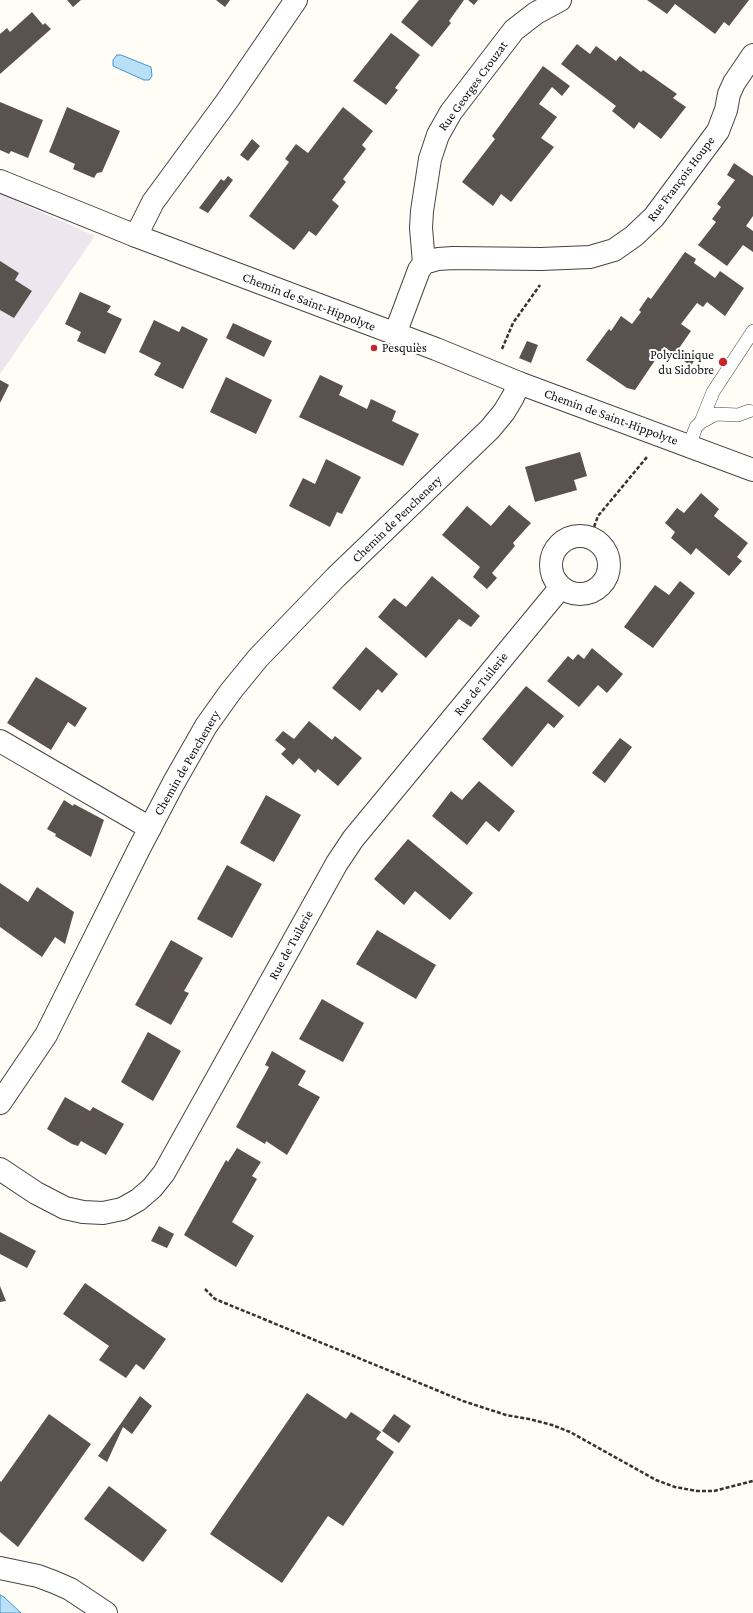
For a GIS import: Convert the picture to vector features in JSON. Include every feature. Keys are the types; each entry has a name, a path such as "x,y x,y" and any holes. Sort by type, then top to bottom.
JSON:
{"street":[{"path":"136,236 153,202 227,101 296,0"},
{"name":"Rue Georges Crouzat","path":"424,263 421,228 422,211 430,159 438,135 451,112 514,30 536,13 560,0"},
{"name":"Rue François Houpe","path":"424,263 438,259 453,258 541,259 590,257 614,250 634,236 654,217 718,131 726,110 729,94 734,83 753,55"},
{"name":"Chemin de Saint-Hippolyte","path":"0,181 136,236 493,371 519,383 753,470"},
{"path":"395,334 419,270 424,263"},
{"name":"Chemin de Penchenery","path":"0,1103 46,1035 150,828 206,726 231,691 258,658 336,577 490,428 504,412 514,396 519,383"},
{"path":"578,535 590,538 597,541 604,548 608,556 610,565 608,575 596,589 588,593 578,594 569,592 561,587 555,580 551,560 554,551 560,543 569,538 578,535"},
{"name":"Rue de Tuilerie","path":"0,1169 36,1193 53,1202 65,1208 83,1212 103,1212 122,1209 138,1200 152,1188 164,1173 341,857 353,839 561,587"},
{"path":"0,741 150,828"},
{"path":"0,1568 38,1576 54,1582 70,1589 106,1613"}],"lane":[{"path":"701,422 713,392 753,331"},
{"path":"689,446 696,427 701,422 716,414 738,414 749,411"}],"path":[{"path":"493,371 513,323 541,284 541,259"},
{"path":"590,538 598,516 650,453 658,434"},
{"path":"205,1289 216,1299 463,1401 506,1415 552,1425 570,1432 656,1480 675,1487 697,1491 714,1491 753,1481"}],"shaded area":[{"path":"0,194 95,236 0,374"}],"water":[{"path":"117,55 121,55 151,67 152,76 149,80 144,80 113,66 113,60"},
{"path":"0,1595 4,1597 21,1613 0,1613"}],"building":[{"path":"67,0 81,0 73,7"},
{"path":"216,0 230,0 225,7"},
{"path":"419,0 464,0 449,21 451,23 432,47 401,22"},
{"path":"468,0 478,0 474,5"},
{"path":"647,0 749,0 729,26 724,22 715,34 675,4 667,14"},
{"path":"32,12 43,25 45,23 51,29 0,74 0,34 7,28 10,32"},
{"path":"391,33 420,55 395,88 398,90 386,105 353,81"},
{"path":"577,44 590,54 596,46 616,61 620,56 641,72 643,70 677,94 673,98 686,107 661,139 639,122 634,129 612,111 616,106 561,64"},
{"path":"543,66 570,86 562,96 552,87 539,104 557,117 541,138 554,147 511,202 501,194 493,206 462,182 495,139 492,136"},
{"path":"0,102 43,120 28,158 11,151 9,154 0,150"},
{"path":"67,107 120,131 102,172 97,173 94,178 73,169 75,164 49,152"},
{"path":"343,107 373,131 362,145 366,149 343,179 346,182 332,200 339,206 316,236 309,231 294,250 249,216 289,162 285,159 296,144 308,153"},
{"path":"252,139 260,146 248,161 240,155"},
{"path":"734,163 753,176 753,216 746,226 753,231 753,252 743,245 727,266 698,245 716,222 712,219 721,207 717,204 735,180 727,175"},
{"path":"228,176 233,180 208,213 199,208 221,179 224,181"},
{"path":"685,252 696,259 694,263 715,278 720,271 744,288 725,316 707,302 703,307 697,303 681,324 691,331 675,354 664,347 635,390 627,388 586,360 609,329 611,331 621,316 632,324 641,312 639,310 648,297 651,299"},
{"path":"0,261 19,273 15,280 32,291 14,318 0,310"},
{"path":"80,292 111,306 107,312 122,319 105,354 77,341 81,332 65,324"},
{"path":"154,320 179,332 182,326 208,339 183,389 154,375 161,363 139,352"},
{"path":"233,323 272,341 264,357 226,338"},
{"path":"527,341 538,345 531,363 519,358"},
{"path":"682,350 695,359 691,366 677,356"},
{"path":"320,375 343,386 339,395 367,409 371,399 396,411 392,421 419,434 403,466 299,417"},
{"path":"226,377 272,400 256,434 210,412"},
{"path":"0,380 9,385 0,403"},
{"path":"580,452 587,476 574,480 577,490 535,502 525,467"},
{"path":"326,459 361,477 342,514 337,512 330,527 289,506 303,478 315,484"},
{"path":"701,493 719,509 714,516 748,543 737,557 742,561 729,576 696,548 691,555 671,538 675,532 665,523 677,508 684,513"},
{"path":"509,505 531,523 513,543 515,546 492,573 497,578 487,589 473,577 480,567 442,535 467,506 491,526"},
{"path":"432,576 480,616 471,627 459,619 426,658 378,617 394,598 406,607"},
{"path":"680,581 695,593 653,648 624,627 655,585 669,595"},
{"path":"366,647 398,674 382,693 378,689 360,711 332,688"},
{"path":"592,648 623,674 607,693 598,685 579,707 547,681 568,656 573,660 578,654 584,659"},
{"path":"36,677 87,708 75,727 68,722 51,750 7,723"},
{"path":"526,686 564,716 554,728 548,723 512,767 482,739"},
{"path":"309,721 332,740 335,736 362,758 338,786 318,769 315,773 299,758 293,765 281,754 286,749 275,740 283,731 294,739"},
{"path":"620,738 632,747 605,783 592,773"},
{"path":"479,781 515,811 499,832 486,821 467,845 432,816 451,791 462,800"},
{"path":"266,795 301,815 274,862 240,843"},
{"path":"64,800 73,806 74,804 104,820 91,857 55,836 56,834 47,829"},
{"path":"408,839 473,893 450,920 415,891 404,905 374,879"},
{"path":"227,865 262,884 232,938 197,919"},
{"path":"0,883 28,902 37,887 74,912 65,944 55,937 42,957 0,927"},
{"path":"377,930 436,965 416,999 356,964"},
{"path":"171,940 203,958 184,991 189,993 171,1025 135,1005"},
{"path":"322,999 364,1023 343,1062 299,1039"},
{"path":"148,1032 181,1051 153,1101 121,1082"},
{"path":"272,1051 306,1071 298,1085 320,1097 287,1155 266,1141 265,1144 236,1127 269,1067 265,1065"},
{"path":"65,1097 90,1111 93,1107 124,1124 106,1155 81,1141 78,1146 72,1144 47,1129"},
{"path":"237,1148 261,1162 252,1176 257,1179 232,1222 254,1236 236,1267 184,1235 226,1160 228,1162"},
{"path":"159,1226 174,1234 167,1248 151,1241"},
{"path":"0,1232 36,1251 27,1268 0,1254"},
{"path":"85,1283 166,1339 144,1370 136,1364 126,1378 99,1360 109,1346 63,1314"},
{"path":"0,1286 6,1301 0,1302"},
{"path":"307,1393 346,1419 351,1412 381,1432 376,1439 394,1452 343,1526 328,1516 282,1583 210,1534"},
{"path":"140,1396 152,1406 132,1434 123,1427 107,1462 98,1456"},
{"path":"49,1414 91,1444 18,1547 0,1532 0,1481 1,1482"},
{"path":"394,1414 411,1426 399,1443 382,1431"},
{"path":"109,1486 167,1530 143,1562 84,1519"}],"place":[{"name":"Pesquiès","path":"374,348"},
{"name":"Polyclinique du Sidobre","path":"723,362"}]}
